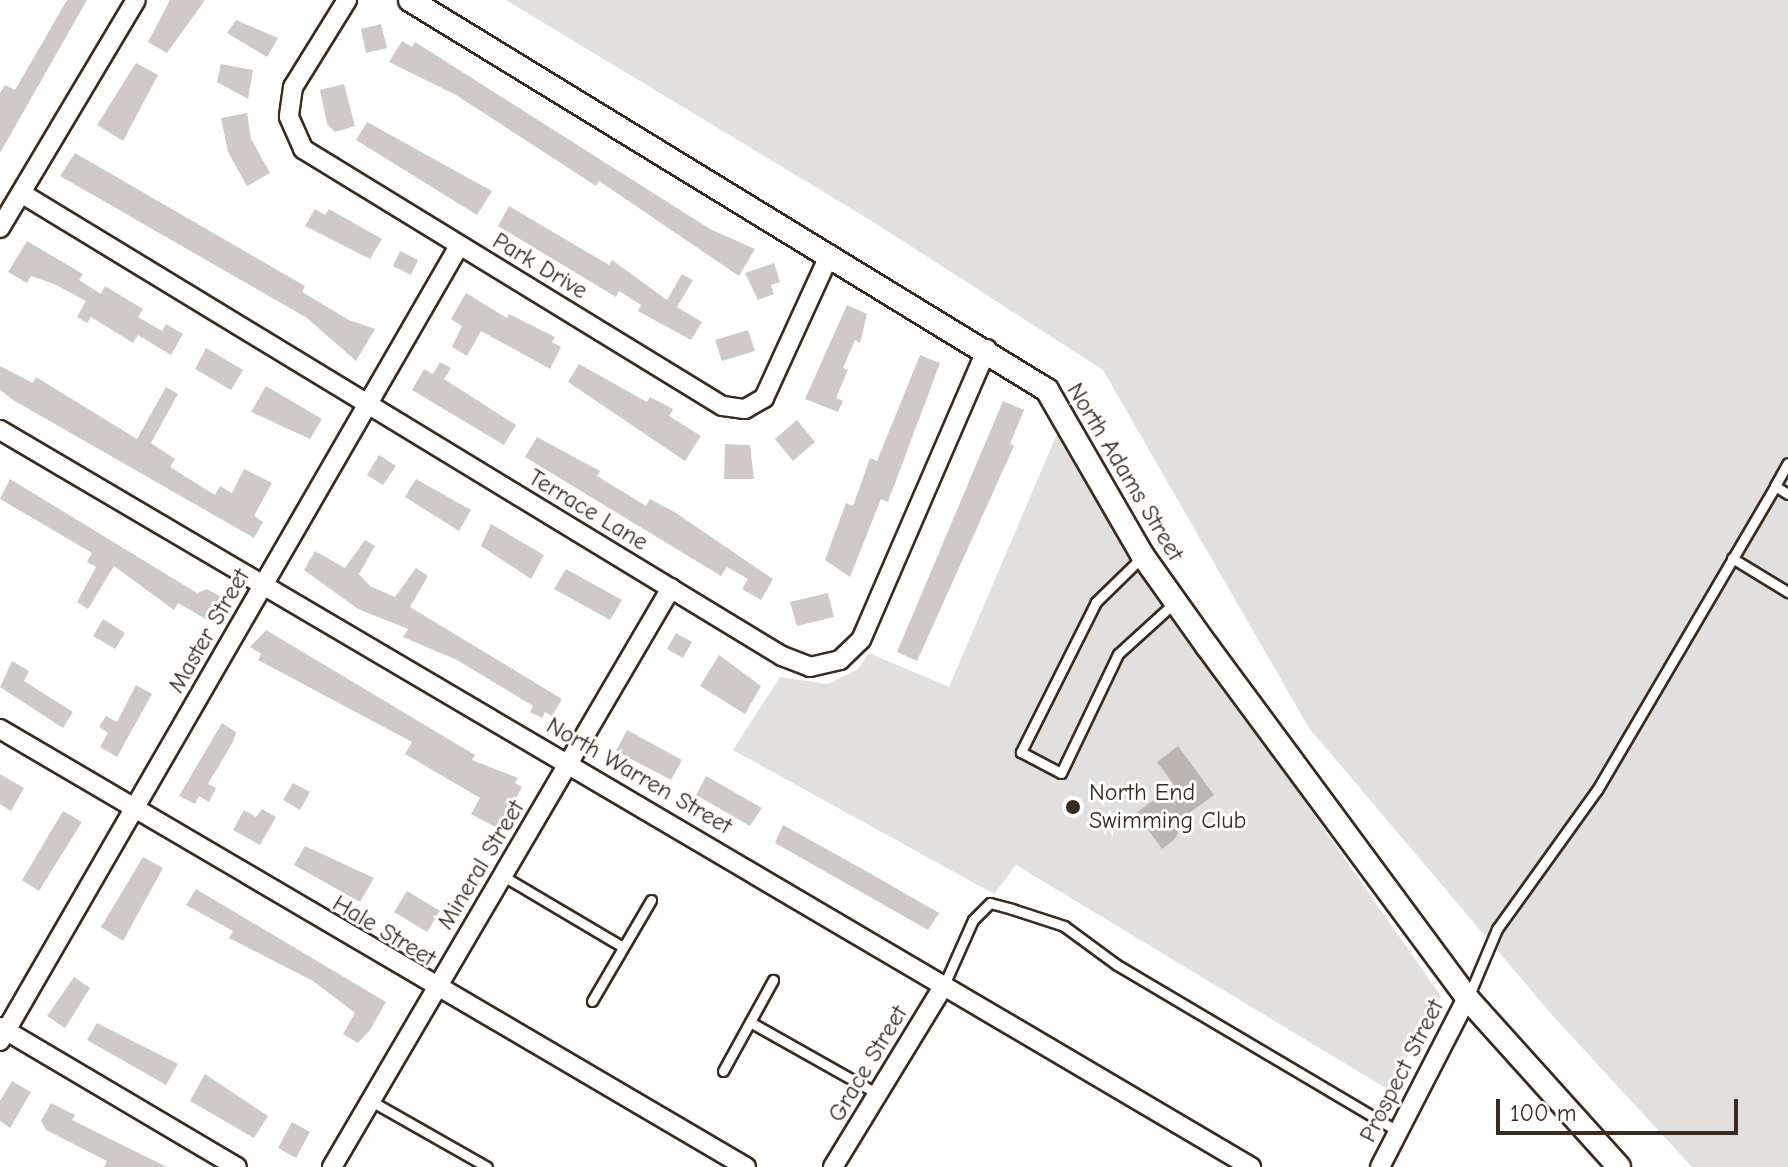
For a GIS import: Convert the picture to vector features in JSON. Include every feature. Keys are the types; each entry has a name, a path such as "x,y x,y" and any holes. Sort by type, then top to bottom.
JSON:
{"street":[{"path":"0,228 136,0"},
{"name":"Park Drive","path":"347,0 293,87 289,117 295,138 317,159 734,410 755,406 770,389 830,254"},
{"name":"North Adams Street","path":"410,0 987,349 1056,400 1143,556 1175,602 1467,998 1619,1167"},
{"name":"Terrace Lane","path":"21,193 796,664 825,666 852,652 987,349"},
{"name":"Master Street","path":"2,1033 134,810 364,404 459,246"},
{"name":"North Warren Street","path":"0,430 261,589 571,763 1251,1167"},
{"name":"Mineral Street","path":"332,1167 671,588"},
{"name":"Hale Street","path":"0,729 435,989 746,1167"},
{"name":"Grace Street","path":"833,1167 944,985"},
{"name":"Prospect Street","path":"1380,1167 1467,998"},
{"path":"2,1033 237,1167"}],"lane":[{"path":"1467,998 1497,929 1597,790 1788,463"},
{"path":"1775,486 1788,494"},
{"path":"1143,556 1096,602 1021,752 1061,773 1118,654 1175,602"},
{"path":"1732,558 1788,592"},
{"path":"503,876 623,947"},
{"path":"592,1001 651,900"},
{"path":"944,985 973,920 990,903 1038,917 1064,926 1117,965 1399,1132"},
{"path":"723,1071 773,980"},
{"path":"750,1022 878,1094"},
{"path":"371,1101 487,1167"}],"shaded area":[{"path":"506,0 1788,0 1788,1167 1692,1167 1553,1016 1309,728 1103,370 875,223"},
{"name":"North End Swimming Club","path":"1060,427 1120,538 1441,996 1389,1090 1016,865 994,894 733,750 780,677 828,684 858,669 869,653 949,687"},
{"path":"1178,746 1214,795 1185,816 1175,839 1162,849 1136,813 1174,785 1157,762"}],"building":[{"path":"67,0 87,0 0,153 0,93 5,85 15,90"},
{"path":"170,0 205,0 167,53 148,42"},
{"path":"236,20 278,38 267,57 227,33"},
{"path":"381,24 387,48 366,53 361,29"},
{"path":"402,41 412,47 415,42 710,229 755,249 739,276 599,181 596,186 456,95 389,62"},
{"path":"136,63 158,75 123,141 97,125"},
{"path":"221,64 253,70 248,99 217,82"},
{"path":"344,84 355,126 335,132 327,124 320,90"},
{"path":"247,113 251,139 270,173 247,186 228,152 221,118"},
{"path":"367,122 492,191 477,215 356,140"},
{"path":"75,153 305,286 302,292 349,320 375,329 356,361 307,318 60,176"},
{"path":"509,206 609,265 612,260 667,300 682,274 693,280 677,307 702,322 691,340 638,311 641,305 619,291 616,297 498,226"},
{"path":"315,209 325,215 329,209 382,239 370,259 305,226"},
{"path":"27,241 83,274 79,280 101,294 105,286 143,309 138,317 162,331 166,324 183,334 171,355 138,335 133,343 91,317 87,323 77,317 86,301 54,284 31,276 27,283 8,272"},
{"path":"400,251 418,260 411,275 393,266"},
{"path":"774,263 780,282 771,285 774,294 758,300 745,273"},
{"path":"466,293 507,318 509,314 555,337 552,342 561,347 550,369 481,331 467,356 452,347 462,326 451,319"},
{"path":"847,305 867,314 860,343 855,340 843,368 848,370 836,398 843,401 838,412 805,399"},
{"path":"748,330 755,351 722,361 715,340"},
{"path":"206,348 243,370 231,390 195,369"},
{"path":"920,355 940,363 888,502 881,499 850,577 825,560 846,503 853,506 870,458 877,461"},
{"path":"440,362 451,368 444,379 516,425 504,445 412,390 424,369 433,374"},
{"path":"579,364 647,402 650,397 673,409 669,416 701,436 685,461 568,382"},
{"path":"0,366 33,383 36,377 137,439 166,387 178,394 151,443 175,459 170,467 215,495 220,486 232,493 244,469 272,483 254,516 263,522 254,538 13,400 0,390"},
{"path":"266,386 322,419 310,439 251,412"},
{"path":"1003,401 1024,410 1010,444 1014,446 917,661 897,652"},
{"path":"797,420 815,442 793,461 775,439"},
{"path":"537,437 600,471 597,476 646,506 650,499 676,513 773,579 761,600 742,589 748,579 727,567 721,576 525,457"},
{"path":"725,444 750,445 754,479 724,479"},
{"path":"379,455 396,466 383,485 367,475"},
{"path":"10,479 197,593 207,589 223,598 209,621 178,603 174,610 114,566 88,609 77,602 96,567 87,562 92,553 0,499"},
{"path":"416,479 471,510 459,531 405,497"},
{"path":"491,524 544,555 531,579 481,546"},
{"path":"365,540 375,546 359,574 370,586 395,597 416,568 428,576 410,607 562,699 552,716 545,712 542,718 530,712 533,706 457,660 403,637 408,629 358,609 304,570 315,551 345,568"},
{"path":"566,569 622,600 610,620 554,589"},
{"path":"828,593 834,617 797,626 790,602"},
{"path":"103,619 125,633 115,649 93,636"},
{"path":"266,630 475,755 472,760 518,778 515,783 522,787 499,829 471,814 480,798 405,754 412,742 258,660 261,654 250,647"},
{"path":"676,633 692,642 683,658 667,649"},
{"path":"719,655 761,686 745,714 700,686"},
{"path":"12,661 29,671 24,681 73,712 63,728 0,687"},
{"path":"136,685 152,694 117,757 100,747 108,733 99,727 106,716 117,722"},
{"path":"222,723 236,732 233,742 208,784 216,788 209,802 199,796 195,804 179,796"},
{"path":"627,730 682,760 671,780 616,751"},
{"path":"0,774 24,788 11,811 0,804"},
{"path":"706,776 762,808 750,826 696,795"},
{"path":"293,783 310,792 300,810 283,800"},
{"path":"262,809 276,817 260,845 233,830 244,810 256,817"},
{"path":"63,811 82,822 39,891 22,880"},
{"path":"783,825 939,913 928,930 775,843"},
{"path":"305,846 374,878 360,902 294,865"},
{"path":"143,857 163,868 123,941 101,927"},
{"path":"196,889 386,1002 370,1030 358,1043 343,1034 355,1013 313,981 229,938 233,931 186,905"},
{"path":"407,891 440,911 427,932 394,912"},
{"path":"74,977 90,988 65,1028 47,1016"},
{"path":"97,1023 178,1064 166,1085 87,1040"},
{"path":"205,1074 268,1116 254,1138 190,1101"},
{"path":"12,1081 31,1092 10,1128 0,1121 0,1101"},
{"path":"51,1103 75,1115 72,1120 167,1167 104,1167 107,1161 46,1130 41,1121"},
{"path":"292,1122 310,1132 296,1158 278,1148"}],"place":[{"name":"North End Swimming Club","path":"1073,807"}]}
